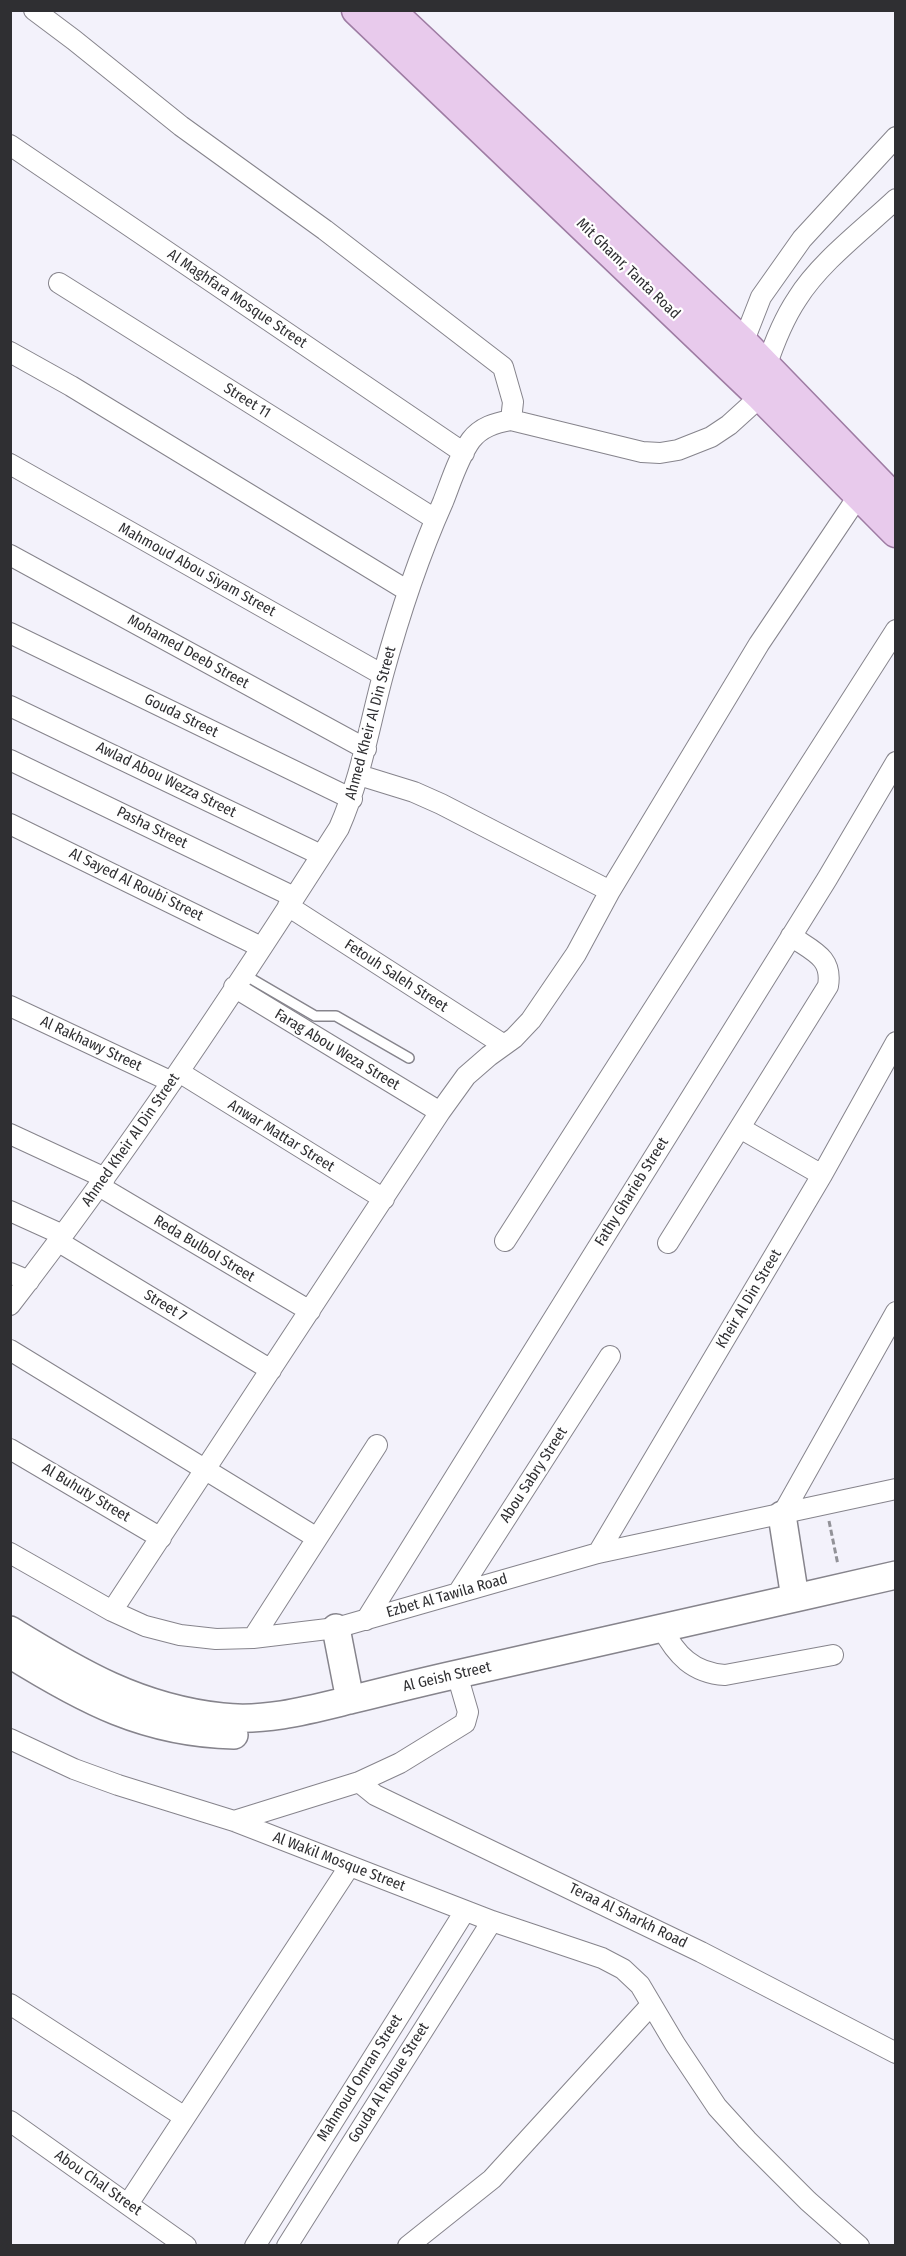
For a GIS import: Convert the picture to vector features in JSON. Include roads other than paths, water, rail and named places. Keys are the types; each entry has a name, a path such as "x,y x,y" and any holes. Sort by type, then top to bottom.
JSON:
{"main road":[{"name":"Mit Ghamr, Tanta Road","path":"357,10 750,360 761,396 896,532"},
{"name":"Mit Ghamr, Tanta Road","path":"390,10 896,501"},
{"path":"782,1515 795,1598"},
{"name":"Al Geish Street","path":"10,1630 87,1676 114,1689 197,1723 248,1735 306,1726 461,1688 666,1636 795,1598 896,1575"},
{"name":"Al Geish Street","path":"10,1654 75,1693 104,1707 144,1721 197,1723 224,1717 250,1718 305,1711 666,1636 896,1593"},
{"path":"336,1628 350,1700"}],"street":[{"path":"34,10 181,126 325,230 503,367 509,381 513,402 510,420 642,452 660,453 678,450 711,437 729,425 761,396"},
{"path":"750,360 761,297 802,239 896,137"},
{"name":"Al Maghfara Mosque Street","path":"10,145 464,453"},
{"path":"750,360 779,331 798,297 822,268 896,199"},
{"name":"Street 11","path":"58,283 435,519"},
{"path":"10,352 71,386 408,591"},
{"name":"Ahmed Kheir Al Din Street","path":"10,1305 102,1182 175,1077 339,828 352,799 359,775 383,675 408,591 435,519 471,440 482,429 510,420"},
{"name":"Mahmoud Abou Siyam Street","path":"10,464 383,675"},
{"path":"111,1611 440,1112 466,1076 525,1026 576,954 610,891 759,644 859,495"},
{"name":"Mohamed Deeb Street","path":"10,555 366,749"},
{"path":"505,1241 896,630"},
{"name":"Gouda Street","path":"10,633 352,799"},
{"name":"Awlad Abou Wezza Street","path":"10,706 321,855"},
{"name":"Pasha Street","path":"10,760 291,901"},
{"name":"Fathy Gharieb Street","path":"366,1620 791,936 896,762"},
{"path":"359,775 414,792 441,804 610,891"},
{"name":"Al Sayed Al Roubi Street","path":"10,824 261,947"},
{"name":"Fetouh Saleh Street","path":"291,901 504,1045"},
{"path":"668,1243 828,986 830,973 826,963 791,936"},
{"name":"Farag Abou Weza Street","path":"239,981 440,1112"},
{"name":"Al Rakhawy Street","path":"10,1006 175,1077"},
{"name":"Kheir Al Din Street","path":"598,1553 822,1175 896,1042"},
{"name":"Anwar Mattar Street","path":"175,1077 384,1199"},
{"path":"740,1128 822,1175"},
{"name":"Reda Bulbol Street","path":"10,1134 102,1182 310,1311"},
{"name":"Street 7","path":"10,1211 61,1238 272,1370"},
{"path":"10,1273 29,1281"},
{"path":"782,1515 896,1312"},
{"path":"10,1350 316,1538"},
{"name":"Abou Sabry Street","path":"458,1593 610,1356"},
{"path":"253,1638 377,1445"},
{"name":"Al Buhuty Street","path":"10,1449 161,1538"},
{"name":"Ezbet Al Tawila Road","path":"10,1553 111,1611 145,1626 180,1635 216,1640 253,1638 336,1628 598,1553 896,1489"},
{"path":"666,1636 698,1670 718,1674 833,1655"},
{"path":"234,1821 359,1782 400,1764 465,1723 468,1712 461,1688"},
{"name":"Al Wakil Mosque Street","path":"10,1739 74,1769 234,1821 465,1911 602,1958 623,1969 640,1985 675,2044 717,2107 808,2201 859,2246"},
{"name":"Teraa Al Sharkh Road","path":"359,1782 375,1795 701,1952 896,2053"},
{"path":"128,2204 183,2116 349,1867"},
{"name":"Mahmoud Omran Street","path":"255,2246 465,1911"},
{"name":"Gouda Al Rubue Street","path":"287,2246 492,1921"},
{"path":"10,2004 183,2116"},
{"path":"408,2246 492,2179 651,2005"},
{"name":"Abou Chal Street","path":"10,2121 186,2246"}],"lane":[{"path":"239,981 315,1016 336,1016 409,1059"}]}
